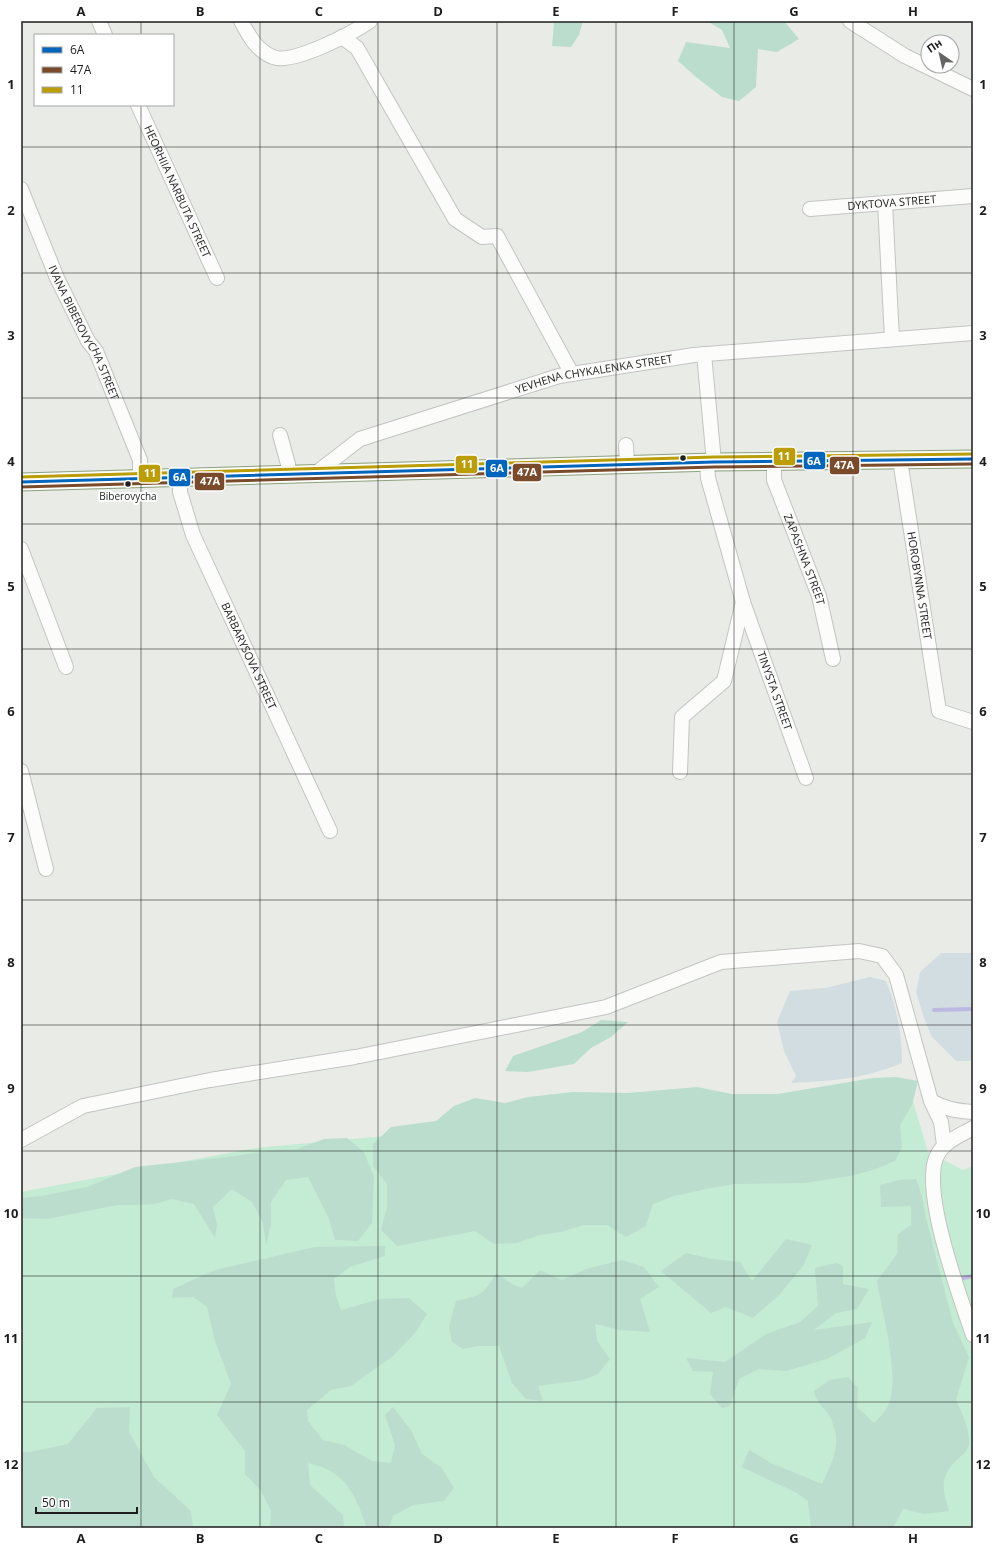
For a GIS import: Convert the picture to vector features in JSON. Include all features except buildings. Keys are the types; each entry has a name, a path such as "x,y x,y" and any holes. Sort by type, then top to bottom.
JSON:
{"main road":[{"path":"21,482 627,464 973,459"}],"street":[{"path":"99,21 105,34"},
{"path":"241,21 259,49 274,58 297,57 342,37 370,21"},
{"path":"850,21 905,56 973,89"},
{"path":"342,37 357,48 455,219 482,237 497,236 572,374"},
{"name":"HEORHIIA NARBUTA STREET","path":"138,106 217,278"},
{"name":"IVANA BIBEROVYCHA STREET","path":"21,188 57,278 88,341 96,352 140,460 140,478"},
{"name":"DYKTOVA STREET","path":"810,209 973,196"},
{"path":"885,203 892,339"},
{"name":"YEVHENA CHYKALENKA STREET","path":"316,473 360,439 559,376 704,354 973,333"},
{"name":"TINYSTA STREET","path":"704,354 711,462 708,478 743,602 806,778"},
{"path":"280,435 288,464 289,474"},
{"path":"626,445 627,464"},
{"name":"HOROBYNNA STREET","path":"900,460 939,711 973,722"},
{"name":"ZAPASHNA STREET","path":"774,461 774,480 819,596 833,659"},
{"name":"BARBARYSOVA STREET","path":"180,477 180,492 193,535 330,831"},
{"path":"21,549 66,667"},
{"name":"TINYSTA STREET","path":"680,772 682,717 724,681 743,602"},
{"path":"21,771 46,869"},
{"path":"21,1140 83,1106 210,1080 358,1057 606,1007 721,962 859,952 882,956 896,975 931,1101 941,1122 944,1145"},
{"path":"931,1101 942,1107 958,1111 973,1112"},
{"path":"973,1128 944,1145 936,1158 933,1173 935,1198 945,1251 973,1335"}],"green space":[{"path":"554,21 583,21 579,35 571,47 552,46"},
{"path":"707,21 784,21 799,39 777,52 758,49 756,87 739,101 722,97 678,61 686,42 730,48 722,30"},
{"path":"601,1020 628,1022 611,1037 591,1048 574,1064 528,1072 505,1071 513,1056 582,1032"},
{"path":"896,1077 918,1081 912,1105 900,1125 902,1147 895,1161 873,1170 850,1176 805,1183 734,1184 674,1196 653,1204 646,1226 626,1237 607,1225 584,1225 561,1232 539,1235 517,1243 494,1244 475,1231 397,1246 381,1230 387,1207 387,1184 373,1166 373,1144 391,1127 436,1121 454,1106 475,1098 505,1103 528,1097 573,1092 628,1093 697,1087 732,1094 778,1094 873,1078"},
{"path":"909,1088 928,1152 963,1170 973,1166 973,1528 21,1528 21,1192 255,1148"},
{"path":"347,1138 364,1152 374,1177 372,1223 358,1241 335,1240 329,1219 308,1177 286,1180 271,1202 271,1225 266,1246 263,1223 252,1202 232,1189 213,1207 217,1225 215,1238 194,1204 171,1199 155,1204 117,1205 47,1219 21,1218 21,1198 41,1196 87,1187 135,1167 228,1157 274,1150 297,1149 324,1139"},
{"path":"916,1179 922,1196 926,1218 953,1323 969,1357 956,1400 967,1427 969,1438 968,1449 952,1465 945,1477 944,1489 949,1511 924,1514 903,1509 893,1528 811,1528 808,1501 797,1493 742,1467 749,1450 771,1463 822,1484 835,1453 836,1437 831,1419 817,1400 814,1391 830,1380 848,1377 858,1388 857,1407 874,1423 887,1408 891,1394 892,1362 877,1281 897,1254 898,1234 911,1225 911,1206 881,1207 880,1185 899,1180"},
{"path":"786,1239 812,1245 803,1266 780,1294 753,1318 726,1307 711,1313 661,1271 686,1253 713,1259 740,1262 752,1281"},
{"path":"385,1246 385,1256 350,1267 334,1279 336,1296 341,1310 380,1299 409,1298 427,1314 415,1333 393,1356 351,1386 331,1390 307,1410 308,1421 323,1440 344,1445 372,1461 391,1463 395,1445 385,1415 393,1407 411,1430 422,1454 441,1467 454,1488 444,1501 413,1505 393,1516 389,1528 367,1528 353,1495 340,1478 332,1472 308,1463 310,1485 343,1515 344,1528 270,1528 271,1511 261,1491 245,1474 245,1451 217,1415 231,1384 215,1341 207,1307 193,1297 172,1298 173,1289 215,1270 315,1247"},
{"path":"622,1260 644,1267 659,1287 640,1299 650,1332 620,1330 595,1324 597,1341 610,1359 598,1374 583,1380 538,1386 543,1401 526,1399 512,1383 499,1346 478,1346 463,1349 452,1342 449,1326 456,1301 476,1296 488,1286 496,1273 512,1284 522,1288 540,1270 562,1280 586,1269"},
{"path":"836,1263 843,1266 843,1284 869,1289 857,1309 836,1313 814,1330 872,1322 865,1338 827,1359 786,1371 759,1369 739,1379 730,1406 722,1408 710,1394 713,1372 693,1371 686,1358 725,1362 766,1334 800,1322 818,1306 815,1268"},
{"path":"130,1407 129,1432 154,1477 191,1511 193,1528 21,1528 21,1452 30,1452 68,1444 97,1408"}],"shaded area":[{"path":"941,953 973,953 973,1061 956,1061 932,1037 916,992 920,972"},
{"path":"870,977 886,981 890,991 898,1021 902,1063 875,1073 861,1076 834,1080 791,1083 796,1076 784,1051 777,1022 790,991 825,988"}],"waterway":[{"path":"934,1010 973,1009"},
{"path":"963,1278 973,1276"}],"transit line":[{"name":"11","path":"21,477 714,457 973,454"},
{"name":"6А","path":"21,482 714,462 973,459"},
{"name":"47А","path":"21,487 714,467 973,464"}],"place":[{"name":"Biberovycha","path":"128,484"}]}
